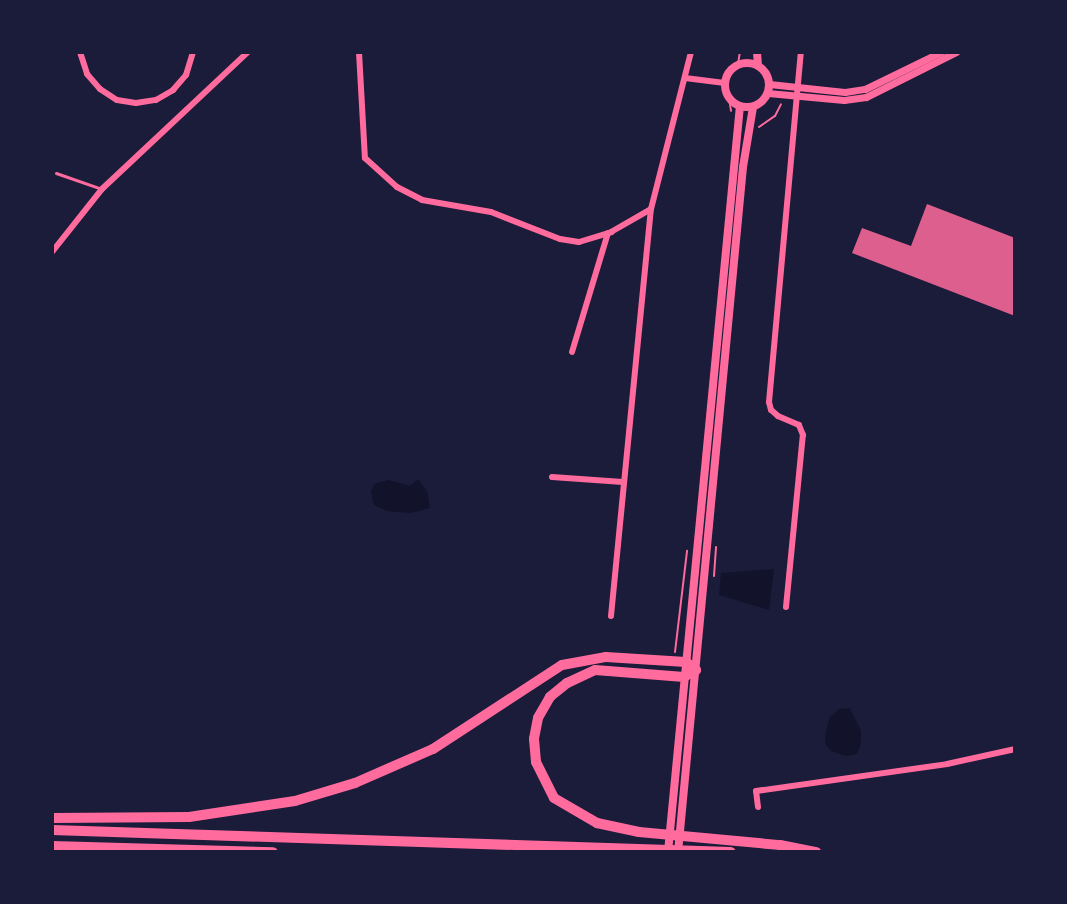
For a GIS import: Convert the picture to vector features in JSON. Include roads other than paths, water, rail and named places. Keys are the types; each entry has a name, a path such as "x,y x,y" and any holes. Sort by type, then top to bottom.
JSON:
{"highway":[{"path":"52,818 189,817 295,801 355,783 433,749 562,665 606,657 686,662 696,670 684,677 614,671 586,672 550,697 538,718 534,739 536,762 554,798 597,823 731,852"},
{"path":"52,830 635,848 780,845 816,852"},
{"path":"52,846 273,852"}],"main road":[{"path":"740,64 742,52"},
{"path":"757,52 758,65"},
{"path":"678,852 743,167 753,107 768,89 765,71 758,65 740,64 729,71 725,83 729,98 740,106 753,107"},
{"path":"668,852 740,106"}],"street":[{"path":"80,52 87,74 100,89 117,100 136,103 156,100 173,90 186,75 193,52"},
{"path":"52,252 102,189 248,52"},
{"path":"359,52 361,142 365,158 397,187 422,200 491,212 560,239 579,242 608,233 651,209"},
{"path":"611,616 651,209 691,52"},
{"path":"786,607 803,435 799,425 778,416 771,410 769,402 801,52"},
{"path":"768,89 782,95 865,89 941,52"},
{"path":"768,89 844,100 866,97 956,52"},
{"path":"685,78 725,83"},
{"path":"572,352 608,233"},
{"path":"552,477 623,482"},
{"path":"758,807 756,791 947,764 1015,749"}],"lane":[{"path":"56,173 102,189"}]}
